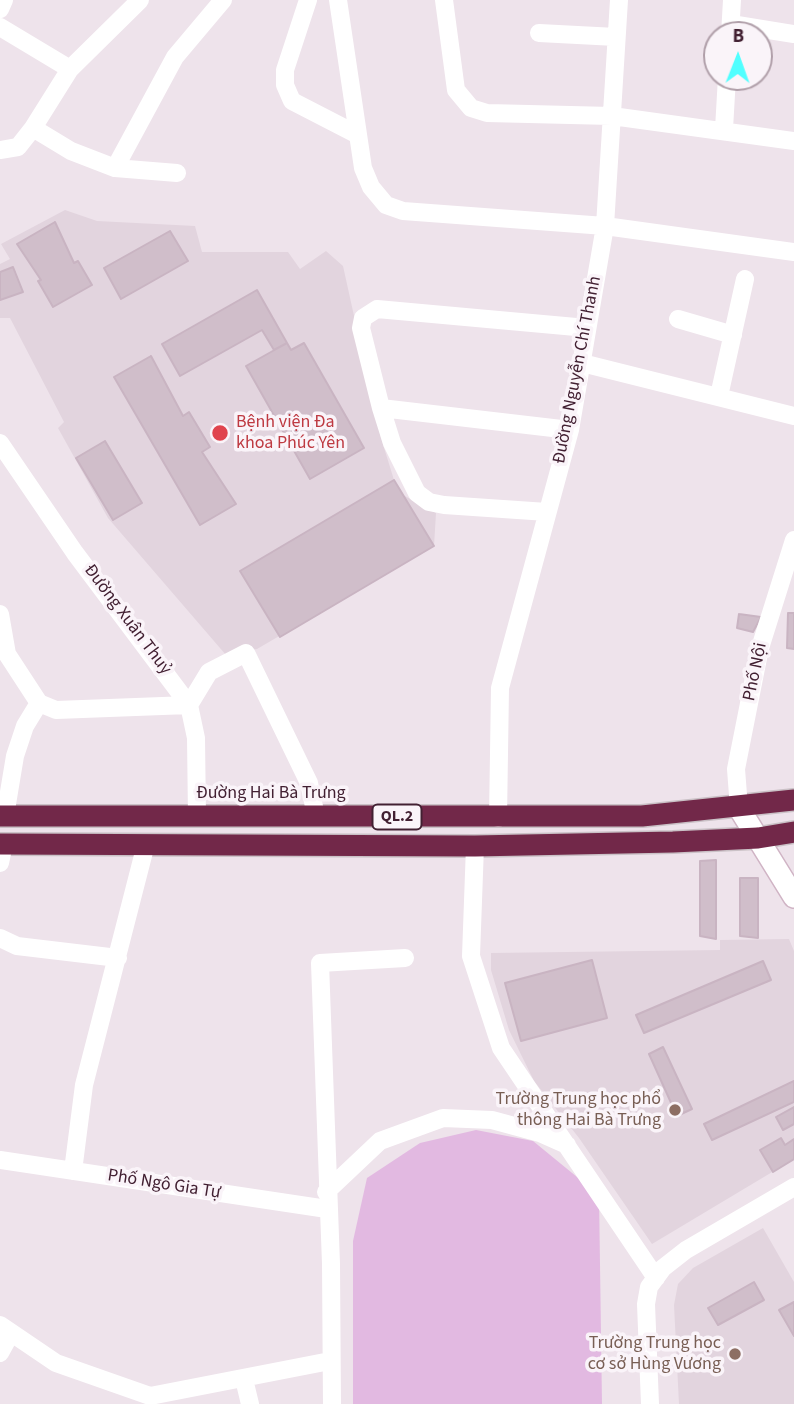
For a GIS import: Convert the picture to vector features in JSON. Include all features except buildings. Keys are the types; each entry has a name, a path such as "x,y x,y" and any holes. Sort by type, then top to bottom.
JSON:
{"highway":[{"name":"Đường Hai Bà Trưng","path":"2,816 642,816 739,808 794,800"},
{"path":"316,816 316,845"},
{"name":"QL.2","path":"1,850 146,844 475,846 758,838 794,832"}],"street":[{"path":"0,9 4,0"},
{"path":"0,150 18,148 69,69 140,0"},
{"path":"115,168 174,57 223,0"},
{"path":"308,0 285,70 285,85 292,102 358,135"},
{"path":"338,0 363,168 371,187 386,205 403,211 605,226 794,252"},
{"path":"444,0 456,90 471,108 487,113 612,116 794,141"},
{"name":"Đường Nguyễn Chí Thanh","path":"498,818 500,688 570,430 605,226 619,0"},
{"path":"731,21 732,0"},
{"path":"0,27 69,69"},
{"path":"539,33 616,37"},
{"path":"773,33 794,34"},
{"path":"724,130 726,91"},
{"path":"33,128 71,151 115,168 177,173"},
{"path":"719,396 745,279"},
{"path":"547,512 429,502 417,493 392,443 361,328 368,312 377,309 587,328"},
{"path":"678,319 733,335"},
{"path":"582,363 794,416"},
{"path":"381,408 570,430"},
{"name":"Đường Xuân Thuỷ","path":"0,443 75,553 189,705 196,738 197,817"},
{"name":"Phố Nội","path":"739,808 736,769 760,648 794,540"},
{"path":"0,614 6,654 39,703 55,710 189,705 209,672 246,653 309,783 316,816"},
{"path":"2,816 15,756 25,726 39,703"},
{"path":"739,808 794,897"},
{"path":"73,1171 84,1085 146,844"},
{"path":"475,846 471,956 501,1048 656,1278"},
{"path":"0,938 17,946 118,958"},
{"path":"332,1404 331,1264 320,963 405,958"},
{"path":"327,1201 380,1141 443,1118 492,1120 540,1133 568,1146"},
{"name":"Phố Ngô Gia Tự","path":"0,1160 327,1201"},
{"path":"650,1404 646,1304 649,1287 663,1268 685,1250 794,1187"},
{"path":"0,1353 6,1329 56,1363 150,1396 330,1361"},
{"path":"244,1379 250,1404"}],"shaded area":[{"name":"Bệnh viện Đa khoa Phúc Yên","path":"65,210 97,221 195,226 202,252 288,252 300,269 326,251 343,266 381,438 394,480 403,495 436,513 434,546 257,649 226,655 108,518 58,428 64,422 10,318 0,318 0,264 10,259 1,244"},
{"name":"Trường Trung học phổ thông Hai Bà Trưng","path":"789,939 794,951 794,1159 652,1244 579,1138 534,1081 509,1030 491,970 491,953 720,950 720,940"},
{"path":"476,1130 533,1141 599,1195 602,1404 353,1404 353,1241 367,1178 420,1143"},
{"name":"Trường Trung học cơ sở Hùng Vương","path":"763,1228 794,1282 794,1404 679,1404 674,1305 678,1284 693,1268"}],"place":[{"name":"Bệnh viện Đa khoa Phúc Yên","path":"220,433"},
{"name":"Trường Trung học phổ thông Hai Bà Trưng","path":"675,1110"},
{"name":"Trường Trung học cơ sở Hùng Vương","path":"735,1354"}]}
